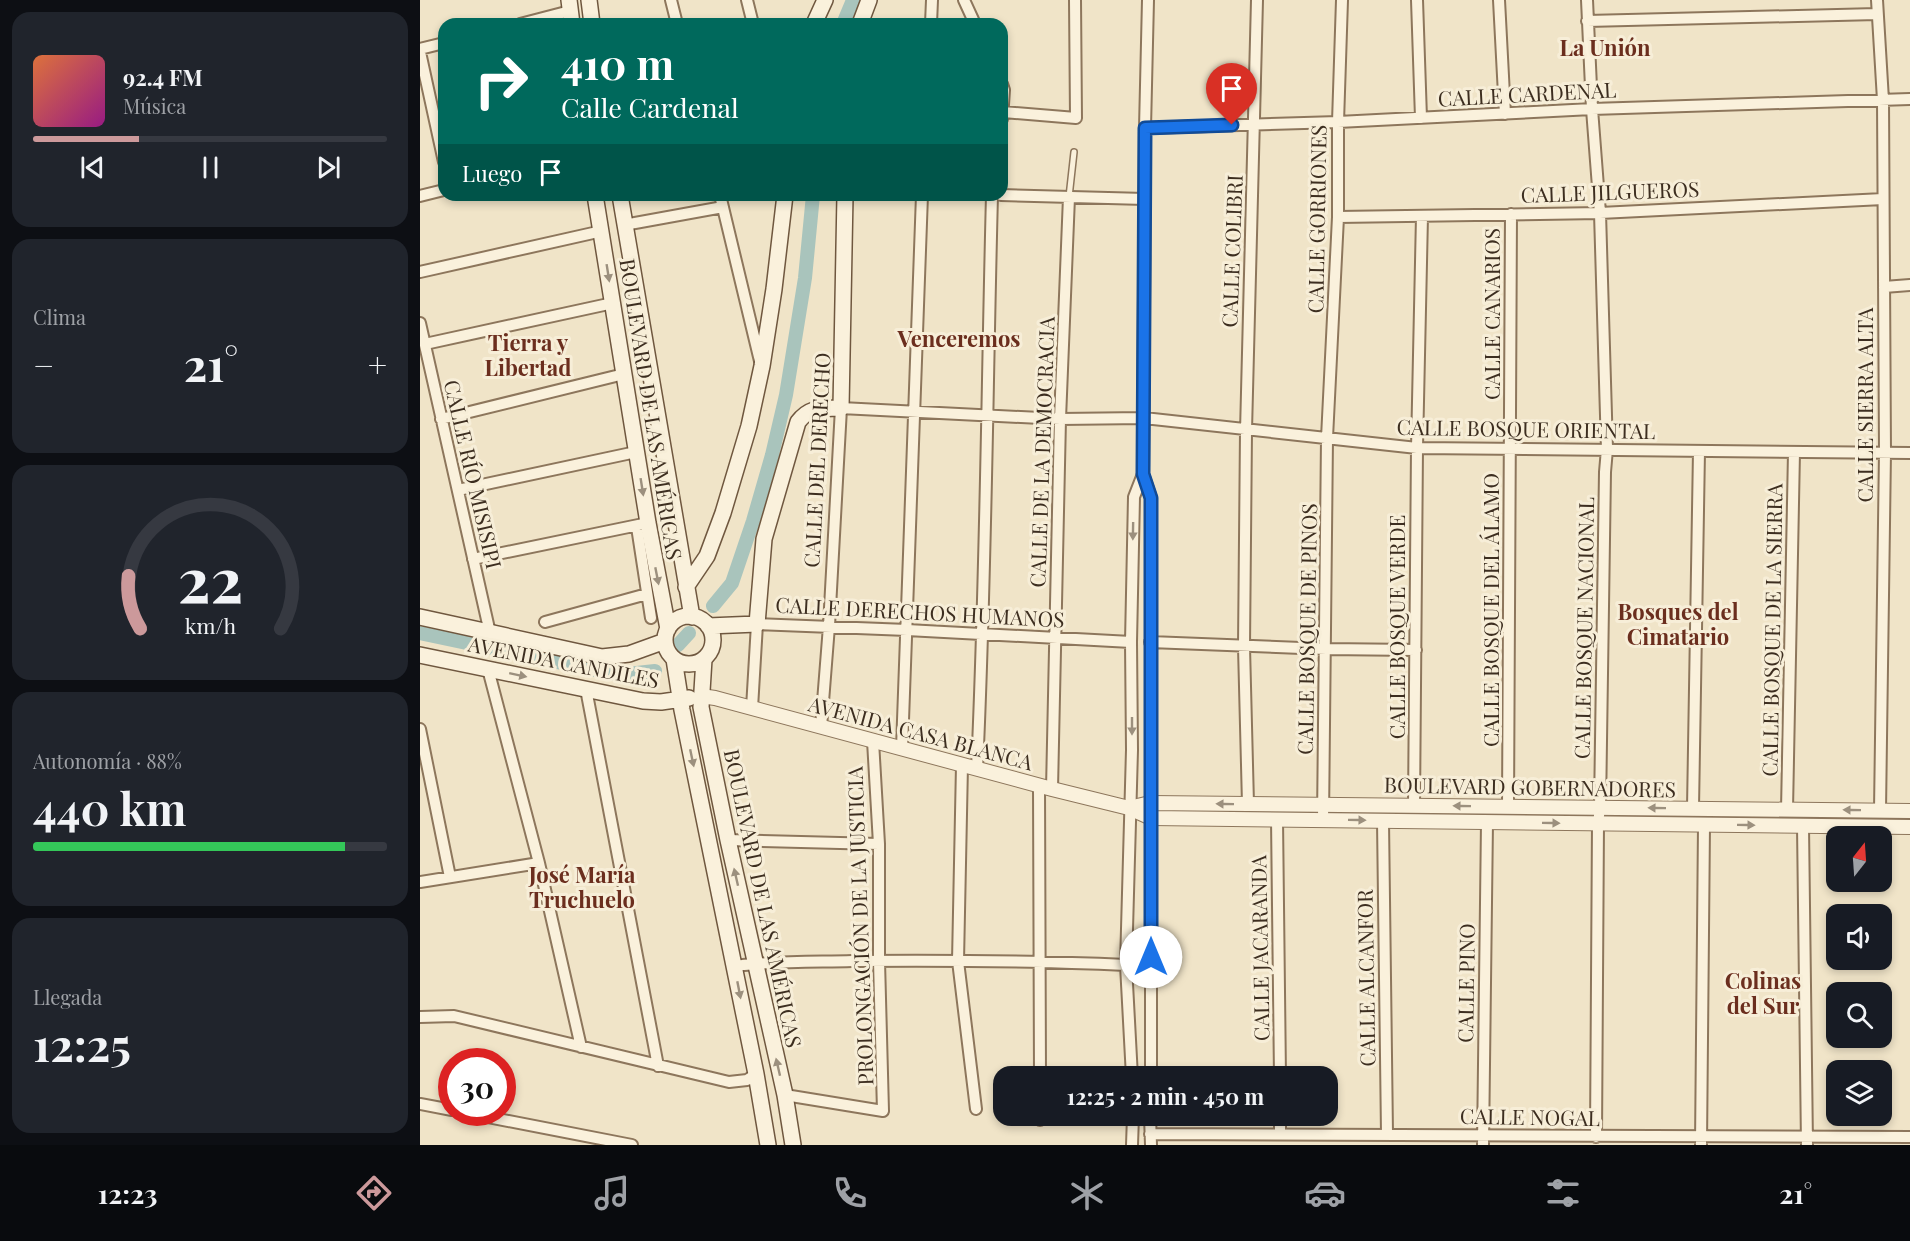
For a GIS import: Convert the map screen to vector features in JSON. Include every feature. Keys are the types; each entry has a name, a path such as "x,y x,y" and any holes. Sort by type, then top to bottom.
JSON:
{"main road":[{"path":"588,0 591,18"},
{"path":"817,18 825,0"},
{"path":"862,18 869,0"},
{"name":"BOULEVARD DE LAS AMÉRICAS","path":"597,201 636,452 643,525 667,635"},
{"name":"BOULEVARD DE LAS AMÉRICAS","path":"621,201 692,617"},
{"path":"686,587 707,556 723,513 748,426 762,366 784,201"},
{"name":"CALLE DEL DERECHO","path":"841,408 845,201"},
{"path":"757,624 764,539 798,422 804,414 814,410 841,408"},
{"name":"AVENIDA CANDILES","path":"420,617 602,657 629,654 667,635"},
{"path":"692,617 708,626 712,644 704,659 689,664 674,658 668,652 667,635 677,619 692,617"},
{"name":"CALLE DERECHOS HUMANOS","path":"708,626 757,624"},
{"name":"AVENIDA CANDILES","path":"420,655 643,701 681,700 701,696"},
{"name":"BOULEVARD DE LAS AMÉRICAS","path":"674,658 768,1145"},
{"name":"BOULEVARD DE LAS AMÉRICAS","path":"704,659 701,707 785,1095 793,1145"}],"street":[{"path":"671,0 676,18"},
{"path":"747,0 752,18"},
{"path":"931,18 932,0"},
{"path":"964,0 972,18"},
{"path":"1008,115 1076,118 1075,0"},
{"path":"1148,0 1143,474 1151,498 1150,1066"},
{"name":"CALLE COLIBRI","path":"1248,804 1244,647 1246,431 1257,0"},
{"name":"CALLE GORRIONES","path":"1327,438 1338,217 1342,0"},
{"path":"1417,0 1421,118"},
{"path":"1499,0 1505,114"},
{"name":"CALLE BOSQUE NACIONAL","path":"1587,0 1600,213 1607,449 1598,823 1596,1137"},
{"name":"CALLE SIERRA ALTA","path":"1876,0 1883,100 1885,452 1880,810"},
{"path":"545,18 570,12"},
{"path":"1587,21 1877,14"},
{"path":"438,45 420,50 438,134"},
{"name":"CALLE CARDENAL","path":"1145,128 1338,122 1592,109 1910,99"},
{"path":"420,196 438,192"},
{"path":"1008,195 1145,199"},
{"name":"CALLE DE LA DEMOCRACIA","path":"1040,1066 1040,962 1046,788 1056,638 1060,419 1069,197"},
{"name":"CALLE JILGUEROS","path":"1338,217 1600,213 1883,199"},
{"path":"722,201 762,366"},
{"path":"902,748 922,201"},
{"path":"977,769 984,634 992,201"},
{"path":"624,225 723,207"},
{"name":"CALLE CANARIOS","path":"1510,450 1511,214"},
{"name":"CALLE BOSQUE VERDE","path":"1414,806 1417,448 1422,216"},
{"path":"420,272 602,231"},
{"path":"1884,287 1910,285"},
{"path":"425,344 613,303"},
{"name":"CALLE RÍO MISISIPI","path":"420,323 490,633"},
{"path":"441,419 624,374"},
{"name":"CALLE BOSQUE ORIENTAL","path":"841,408 1060,419 1144,418 1417,448 1910,453"},
{"name":"CALLE DEL DERECHO","path":"821,727 841,408"},
{"name":"CALLE BOSQUE DE PINOS","path":"1323,820 1327,438"},
{"name":"CALLE BOSQUE DEL ÁLAMO","path":"1508,807 1510,450"},
{"path":"1693,808 1699,451"},
{"path":"458,490 636,452"},
{"name":"CALLE BOSQUE DE LA SIERRA","path":"1787,810 1794,452"},
{"path":"1131,1066 1126,965 1132,750 1131,642 1134,496 1143,474"},
{"path":"473,559 643,525"},
{"name":"BOULEVARD DE LAS AMÉRICAS","path":"643,525 647,594 651,618"},
{"path":"545,622 647,594"},
{"path":"752,708 757,624"},
{"name":"CALLE DERECHOS HUMANOS","path":"757,624 1131,642"},
{"path":"1150,642 1244,647 1416,650"},
{"path":"488,669 539,863 581,1047"},
{"path":"586,689 658,1066"},
{"name":"AVENIDA CASA BLANCA","path":"701,696 1129,808 1151,818"},
{"path":"420,729 450,878"},
{"name":"PROLONGACIÓN DE LA JUSTICIA","path":"785,1095 882,1111 879,844 873,741"},
{"path":"962,765 958,961 976,1109"},
{"name":"BOULEVARD GOBERNADORES","path":"1150,803 1910,811"},
{"name":"AVENIDA CASA BLANCA","path":"1129,808 1150,803"},
{"name":"BOULEVARD GOBERNADORES","path":"1151,818 1910,827"},
{"name":"CALLE JACARANDA","path":"1277,819 1280,1066"},
{"name":"CALLE ALCANFOR","path":"1383,821 1386,1134"},
{"name":"CALLE PINO","path":"1482,1140 1488,822"},
{"path":"1701,1140 1704,825"},
{"path":"1803,826 1807,1140"},
{"path":"728,840 879,844"},
{"path":"420,882 539,863"},
{"path":"734,966 755,963 879,961 1126,965"},
{"path":"420,1017 454,1016 729,1082 747,1080 756,1074"},
{"path":"420,1104 438,1107"},
{"path":"516,1123 632,1145"},
{"path":"1132,1145 1133,1126"},
{"path":"1280,1126 1280,1134"},
{"name":"CALLE NOGAL","path":"1150,1139 1280,1134 1386,1134 1482,1140 1596,1137 1807,1140 1910,1137"}],"lane":[{"name":"CALLE DE LA DEMOCRACIA","path":"1069,197 1074,152"}],"waterway":[{"path":"846,18 853,0"},
{"path":"713,606 732,583 772,455 786,395 805,278 812,201"},
{"path":"420,633 618,675 655,671"},
{"path":"678,645 689,633"}],"district":[{"name":"La Unión","path":"1605,47"},
{"name":"Venceremos","path":"959,338"},
{"name":"Tierra y Libertad","path":"528,354"},
{"name":"Bosques del Cimatario","path":"1678,624"},
{"name":"José María Truchuelo","path":"582,886"},
{"name":"Colinas del Sur","path":"1763,992"}],"route":[{"path":"1151,957 1151,498 1143,474 1145,128 1232,125"}]}
